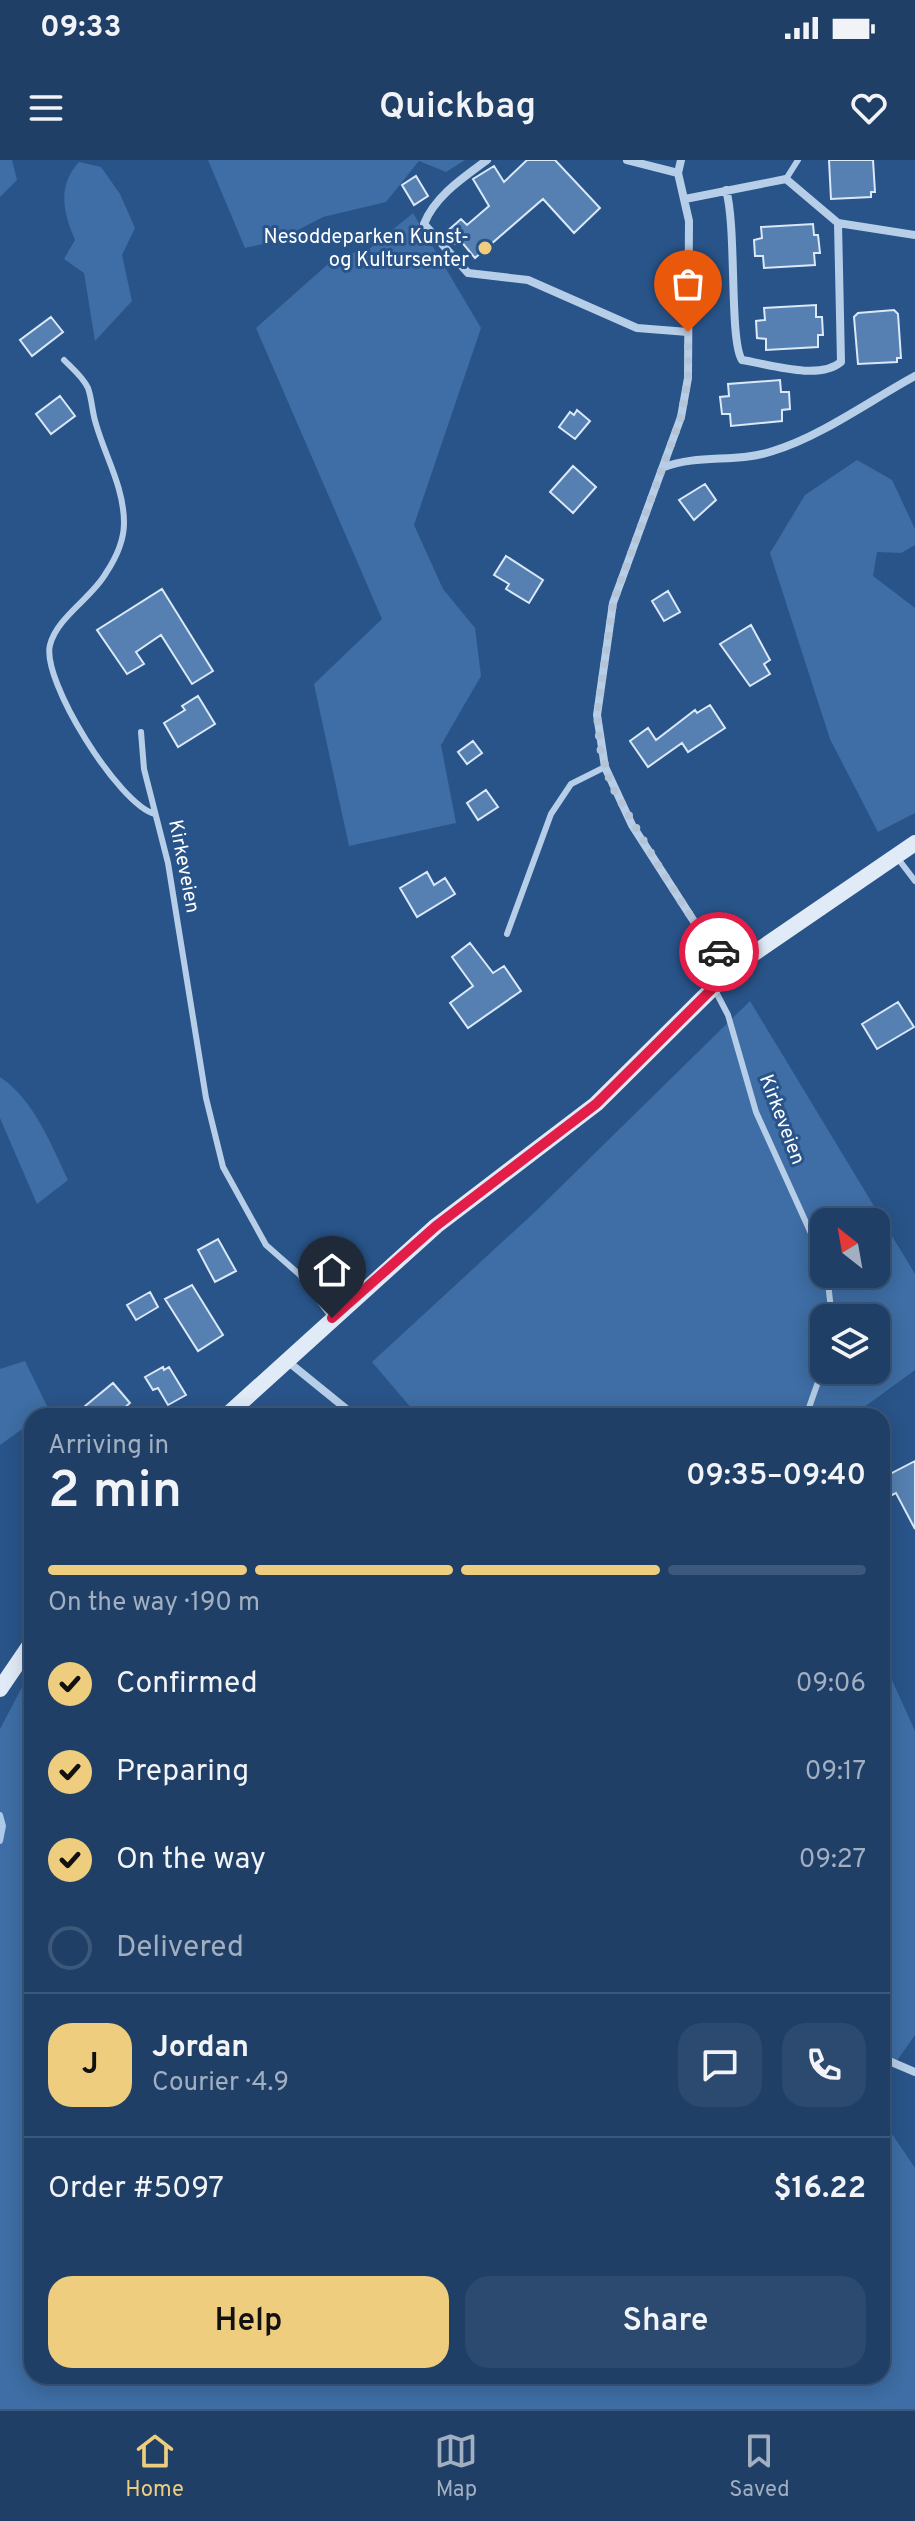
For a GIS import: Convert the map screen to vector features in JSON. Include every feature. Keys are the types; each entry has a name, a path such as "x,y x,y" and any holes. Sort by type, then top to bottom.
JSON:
{"main road":[{"path":"234,1408 436,1226 596,1104 734,967 915,843"},
{"path":"2,1683 24,1653"}],"street":[{"path":"487,160 456,184 429,211 424,224 468,273 528,280 637,328 688,332"},
{"path":"627,160 678,173"},
{"path":"681,160 678,173 689,221 688,378 684,404 664,467 613,603 597,715 605,767 632,825 704,937 734,967"},
{"path":"685,199 786,179 838,223 915,235"},
{"path":"726,190 733,221 737,338 742,360 800,369 832,369 841,362 838,223"},
{"path":"664,467 683,460 728,459 775,451 915,376"},
{"path":"286,1359 345,1408"},
{"path":"890,2061 915,2072"}],"lane":[{"path":"786,179 798,160"},
{"name":"Kirkeveien","path":"64,360 88,388 96,424 114,470 124,523 121,545 107,572 55,634 49,661 68,706 106,769 136,803 155,814 168,863 206,1098 223,1167 266,1245 300,1275 303,1284 332,1318"},
{"path":"141,732 144,769 155,814"},
{"path":"507,934 551,814 571,784 605,767"},
{"path":"896,856 915,881"},
{"name":"Kirkeveien","path":"712,988 720,996 728,1015 756,1112 810,1231"},
{"path":"809,1408 817,1384"}],"shaded area":[{"path":"0,160 12,160 17,180 0,197"},
{"path":"208,160 465,160 446,172 419,161 386,202 323,217 277,241 245,248"},
{"path":"79,162 101,167 120,194 135,228 122,255 132,301 95,341 84,273 64,259 75,240 65,209 65,190 67,180"},
{"path":"413,213 481,328 414,525 443,589 475,628 481,676 441,745 456,823 349,846 314,684 382,619 256,328 337,256 368,250"},
{"path":"857,460 892,480 915,529 915,545 901,553 877,552 873,576 915,608 915,813 878,832 830,739 770,553 805,495"},
{"path":"750,1001 875,1208 810,1208 810,1288 890,1288 890,1233 915,1274 915,1370 863,1408 411,1408 372,1362 537,1210"},
{"path":"0,1077 32,1110 68,1180 37,1204 0,1118"},
{"path":"25,1361 48,1408 24,1408 24,1428 0,1445 0,1369"},
{"path":"890,1676 915,1731 915,2035 890,2071"},
{"path":"24,1683 24,2384 890,2384 890,2131 915,2168 915,2409 0,2409 0,1729"}],"building":[{"path":"527,160 555,160 600,208 574,233 543,199 475,258 460,240 455,244 445,233 461,219 467,225 489,206 473,179 494,166 504,182"},
{"path":"829,160 873,160 875,192 871,192 871,197 831,199"},
{"path":"416,176 428,196 414,205 402,185"},
{"path":"813,224 820,253 814,253 815,265 764,268 763,256 755,256 754,240 762,238 761,227"},
{"path":"816,305 816,317 822,317 823,335 818,335 818,347 766,350 766,339 757,338 756,321 765,320 764,308"},
{"path":"894,310 898,314 901,358 897,358 897,362 858,364 854,317 858,313"},
{"path":"51,317 63,332 32,356 20,340"},
{"path":"780,380 781,392 789,392 790,409 782,410 782,421 731,426 730,414 722,414 720,397 729,396 728,384"},
{"path":"60,396 75,416 51,434 36,414"},
{"path":"577,410 590,421 575,439 559,427 570,412 574,415"},
{"path":"573,466 596,487 573,513 550,492"},
{"path":"705,484 716,500 694,520 679,500"},
{"path":"506,556 543,580 529,603 506,589 509,584 494,575"},
{"path":"162,589 213,671 192,684 161,635 136,652 144,664 127,674 97,630"},
{"path":"668,591 680,612 664,621 652,601"},
{"path":"751,625 770,660 764,664 770,674 750,686 720,644"},
{"path":"198,696 215,724 178,747 164,723 185,710 182,706"},
{"path":"710,705 725,728 688,752 682,743 648,767 630,741 648,728 656,740 695,710 697,713"},
{"path":"473,741 482,753 467,764 458,752"},
{"path":"486,790 498,807 478,820 467,803"},
{"path":"427,872 434,885 445,878 455,894 417,917 400,888"},
{"path":"470,943 493,973 504,966 521,991 468,1028 450,1003 473,986 452,957"},
{"path":"898,1002 914,1027 877,1049 862,1024"},
{"path":"218,1239 236,1271 215,1282 198,1250"},
{"path":"192,1285 223,1335 198,1351 165,1299"},
{"path":"150,1292 158,1307 136,1320 127,1305"},
{"path":"163,1367 164,1370 169,1367 186,1395 168,1405 158,1388 153,1390 145,1377"},
{"path":"113,1383 130,1403 124,1408 83,1408"},
{"path":"915,1461 915,1529 896,1493 890,1496 890,1474"}],"waterway":[{"path":"0,1815 3,1826 0,1841"}],"way so far":[{"path":"688,332 688,378 681,417 613,603 597,715 600,748 611,785 632,825 704,937 719,952"}],"place":[{"name":"Nesoddeparken Kunst- og Kultursenter","path":"485,248"}],"route":[{"path":"332,1318 436,1226 560,1133 625,1078 734,967 719,952"}]}
